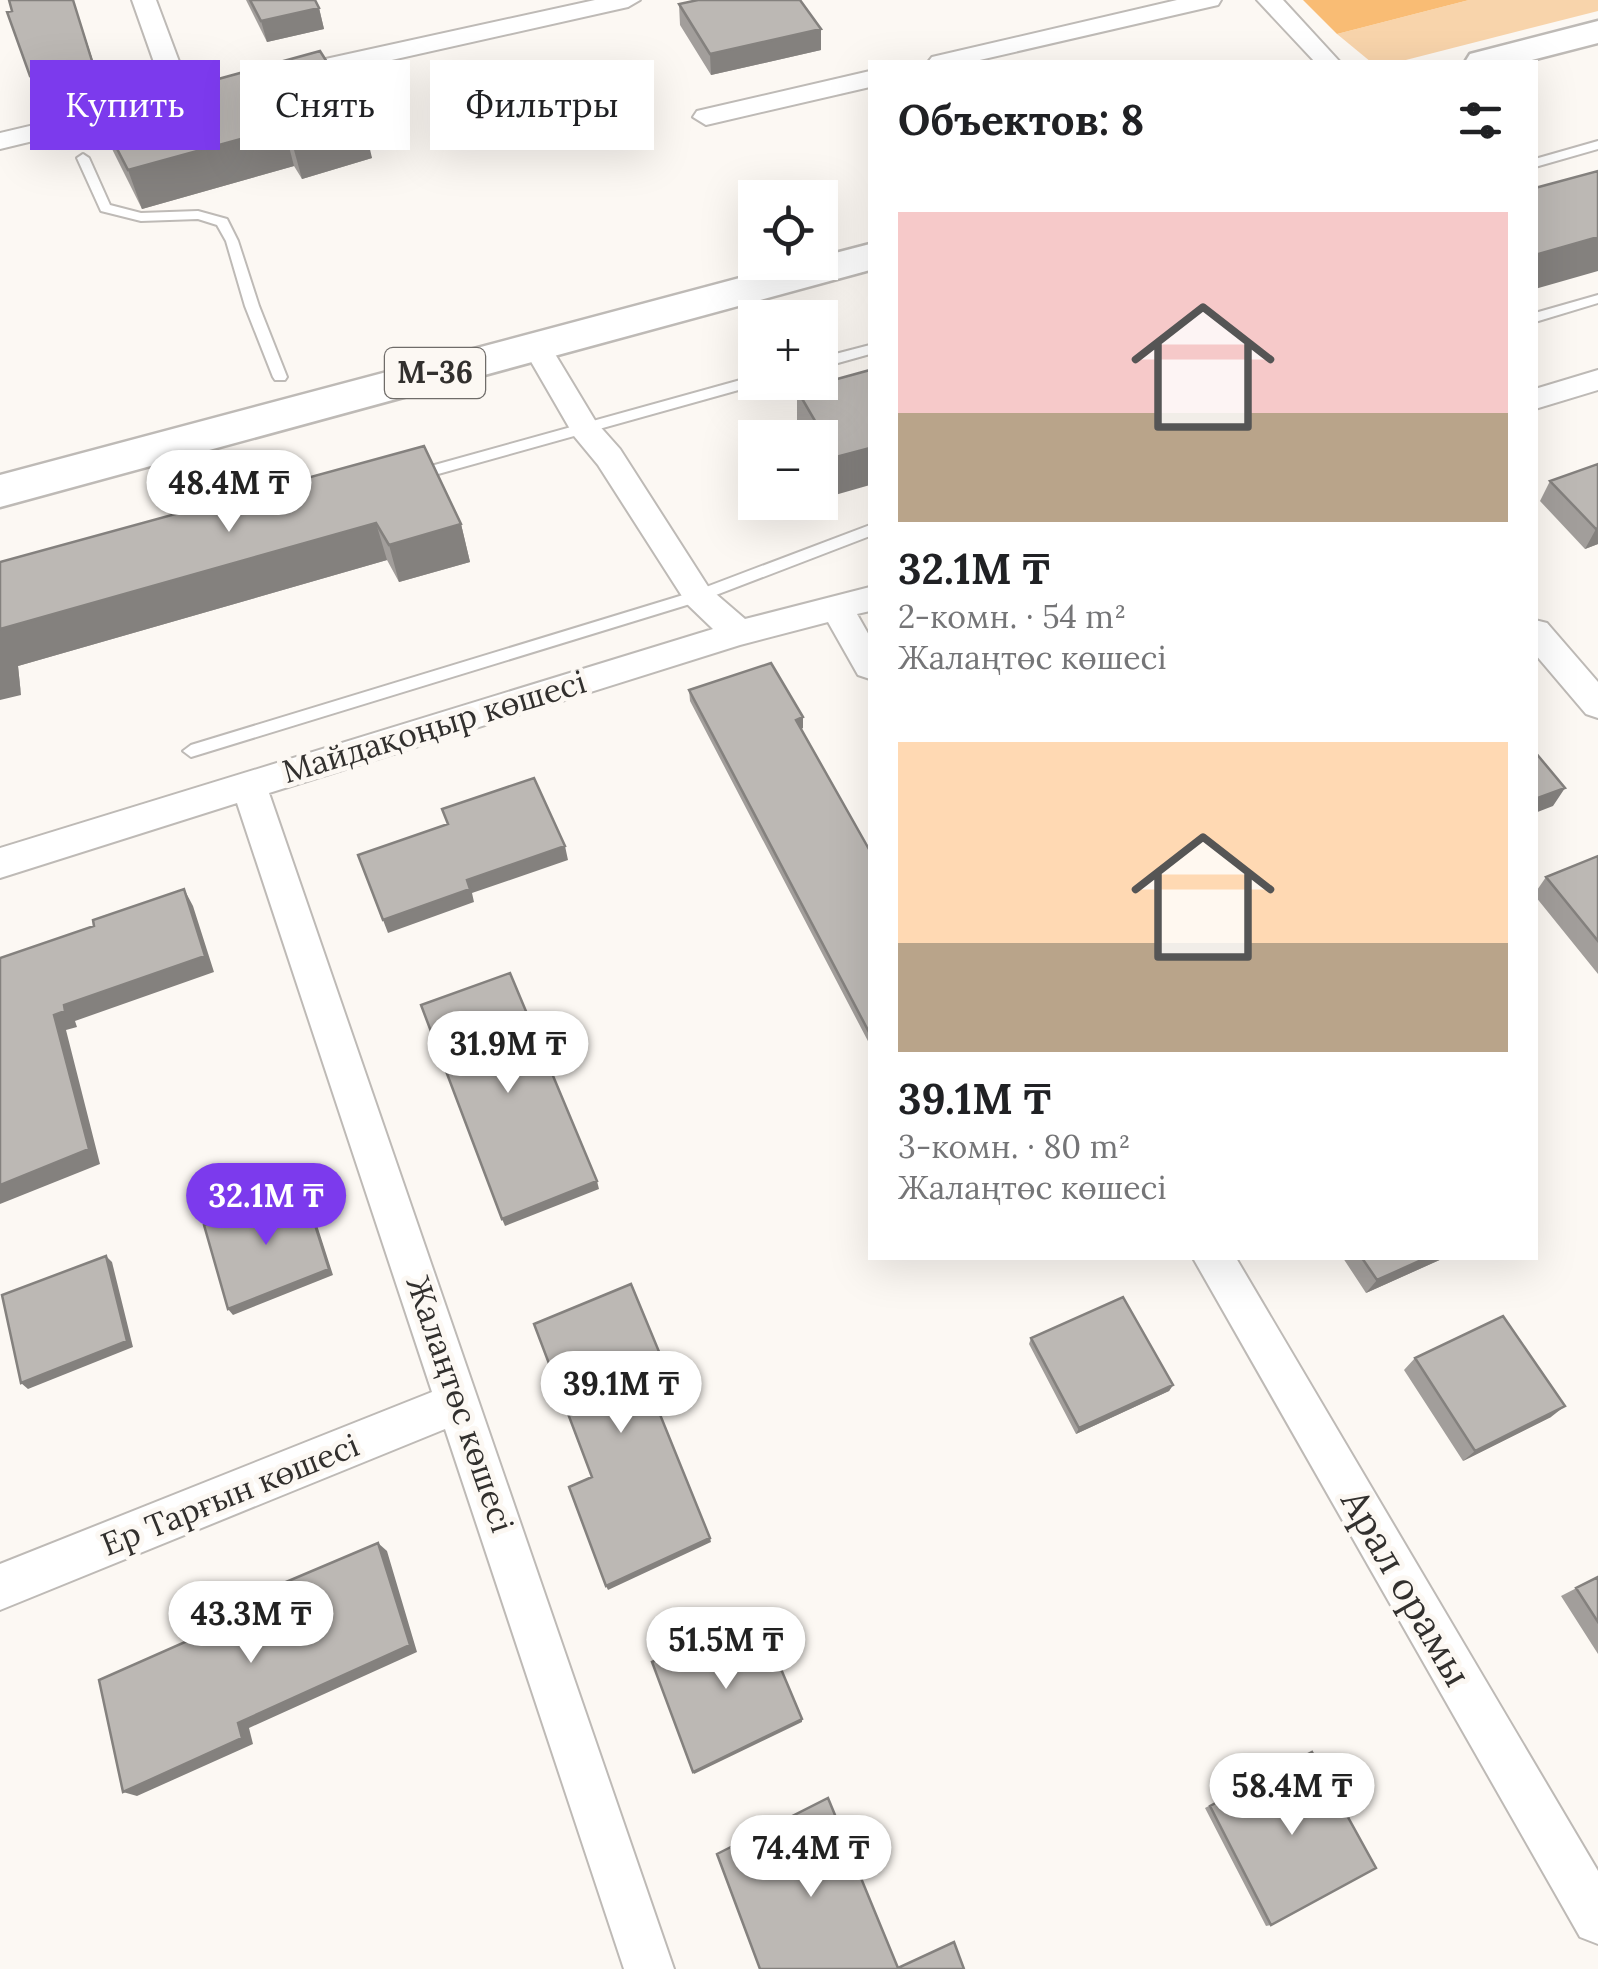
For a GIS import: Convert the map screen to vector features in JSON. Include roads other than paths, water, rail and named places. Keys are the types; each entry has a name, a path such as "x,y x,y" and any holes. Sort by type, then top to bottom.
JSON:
{"main road":[{"path":"1492,60 1598,32"},
{"path":"1538,75 1598,59"},
{"path":"838,233 868,225"},
{"name":"M-36","path":"0,491 868,258"},
{"name":"M-36","path":"0,452 738,259"}],"street":[{"path":"0,141 190,97 144,0"},
{"path":"357,60 628,0"},
{"path":"951,60 1209,0"},
{"path":"1268,0 1326,60"},
{"path":"706,118 868,79"},
{"path":"536,346 585,429 610,457 698,596 739,633"},
{"path":"1538,398 1598,380"},
{"name":"Майдақоңыр көшесі","path":"0,864 739,633 868,600"},
{"path":"837,609 868,663"},
{"path":"1538,635 1598,705"},
{"name":"Жалаңтөс көшесі","path":"248,784 649,1969"},
{"name":"Арал орамы","path":"1215,1260 1598,1919"},
{"name":"Ер Тарғын көшесі","path":"0,1588 460,1402"}],"lane":[{"path":"1538,162 1598,145"},
{"path":"83,158 105,208 141,217 198,214 222,222 280,377"},
{"path":"1538,317 1598,299"},
{"path":"838,357 868,349"},
{"path":"396,480 738,386"},
{"path":"190,751 698,596 868,531"}]}
